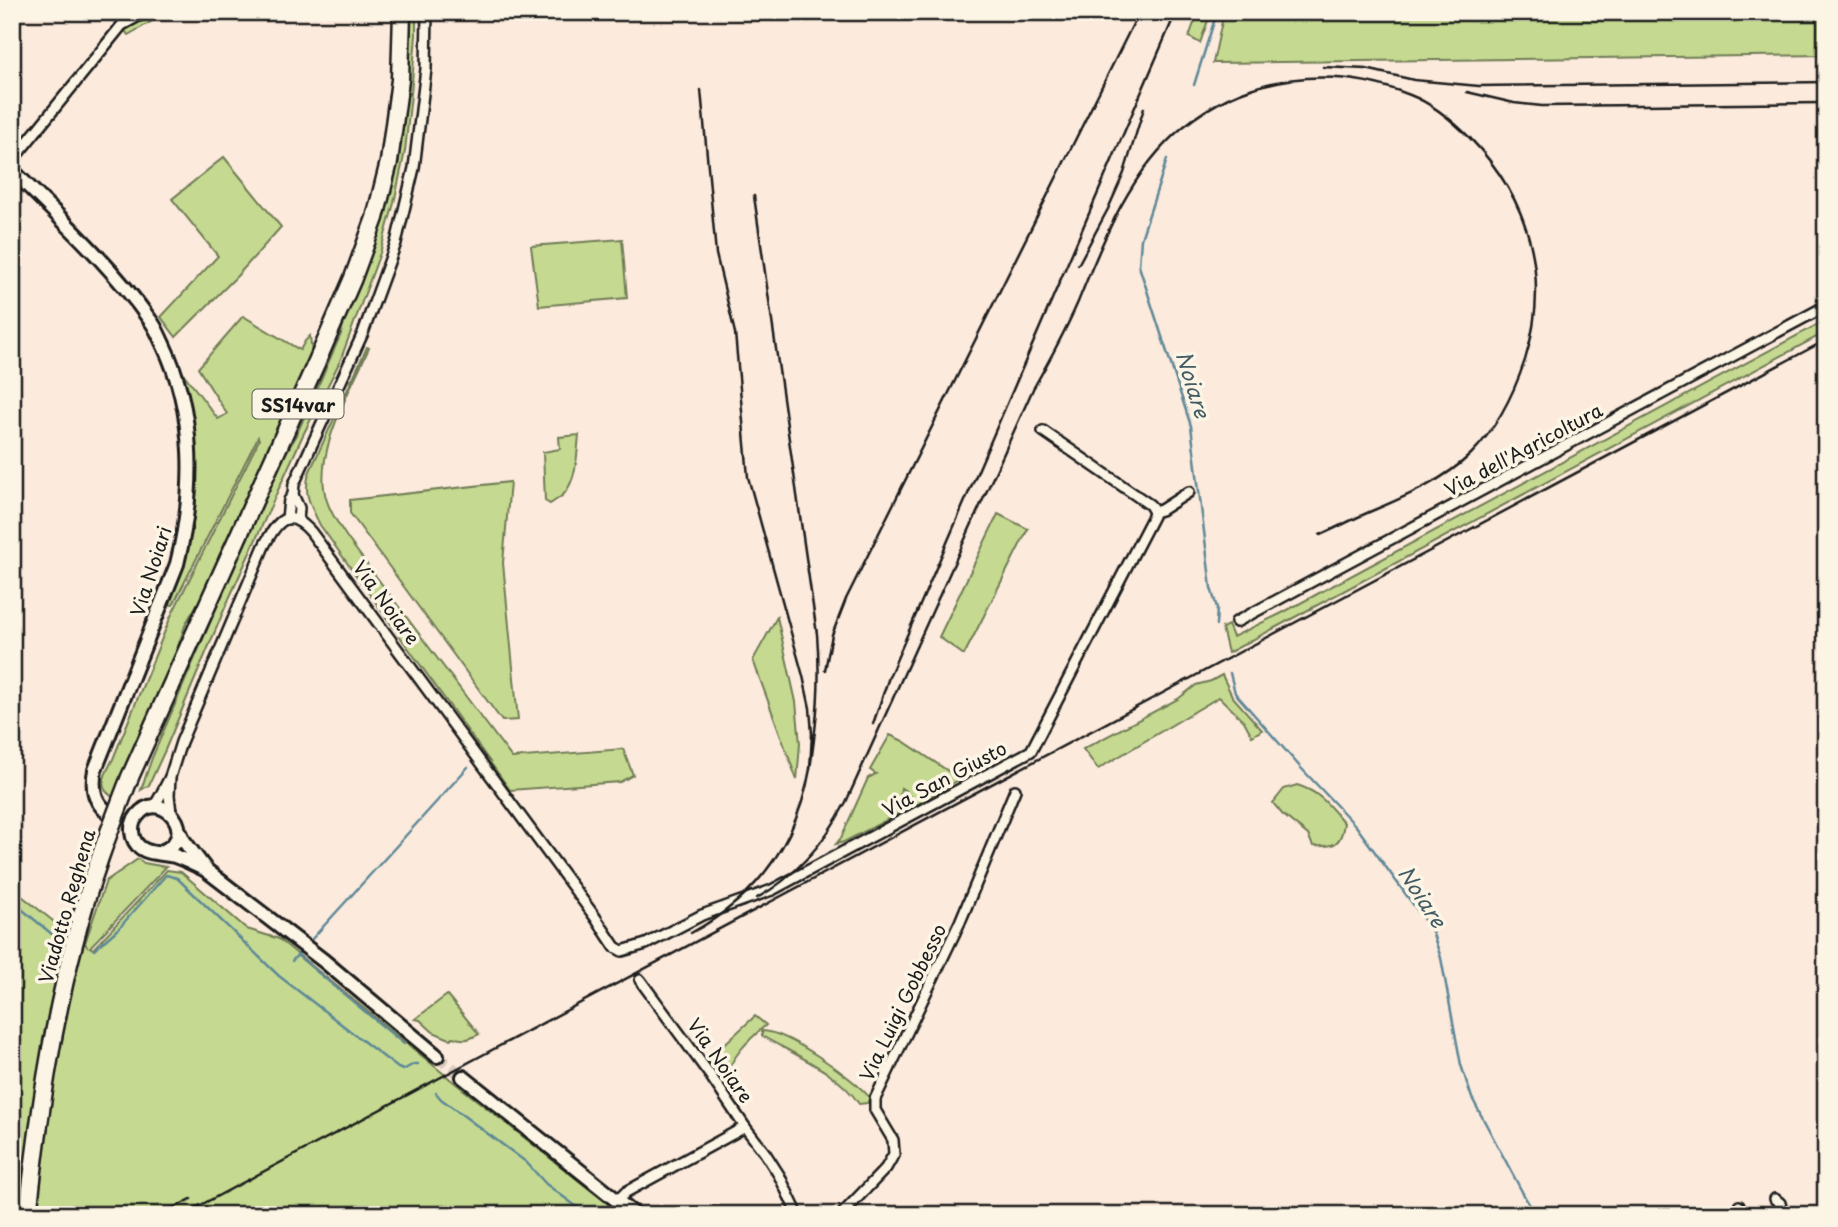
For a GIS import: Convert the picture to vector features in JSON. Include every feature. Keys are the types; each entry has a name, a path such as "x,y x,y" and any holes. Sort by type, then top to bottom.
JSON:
{"highway":[{"name":"Viadotto Reghena","path":"28,1215 45,1086 62,992 90,887 130,777 318,359 375,218 389,162 400,80 402,12"}],"street":[{"path":"12,161 122,25 146,12"},
{"path":"153,807 170,777 181,742 274,526 284,519 298,521 299,508 293,495 294,484 363,333 396,243 414,168 426,69 427,12"},
{"name":"Via Noiari","path":"12,170 85,243 152,322 172,365 188,432 189,503 177,565 95,770 93,781 96,800 132,831"},
{"name":"Via dell'Agricoltura","path":"1236,622 1826,306"},
{"path":"1043,431 1123,485 1150,505 1154,512 1189,492"},
{"path":"287,519 289,500 293,495"},
{"name":"Via San Giusto","path":"619,950 646,944 702,915 772,890 1031,751 1154,512"},
{"name":"Via Noiare","path":"298,521 311,533 619,950"},
{"path":"170,777 171,813"},
{"name":"Via Luigi Gobbesso","path":"841,1215 886,1168 894,1154 893,1140 875,1110 875,1099 961,922 1015,790"},
{"path":"206,870 189,848 171,813 166,809 153,807 139,813 134,820 132,831 140,848 183,859 206,870 324,961 437,1056"},
{"path":"114,816 139,813"},
{"path":"160,852 172,846 178,835 178,828"},
{"name":"Via Noiare","path":"640,981 765,1153 798,1215"},
{"path":"463,1077 635,1215"},
{"name":"Via Noiare","path":"618,1201 631,1189 745,1127"},
{"path":"1775,1199 1780,1203 1783,1215"}],"green space":[{"path":"156,12 168,12 128,35 125,31 127,28"},
{"path":"411,12 416,12 416,35 405,151 380,253 340,361 302,437 224,610 149,785 141,790 152,758 275,471 295,438 341,334 399,137 408,75"},
{"path":"1198,12 1211,12 1200,43 1189,37"},
{"path":"1224,12 1826,12 1826,55 1213,63"},
{"path":"224,157 281,227 176,337 161,317 218,256 172,199"},
{"path":"622,239 627,298 539,306 531,246"},
{"path":"243,316 300,350 310,336 312,353 210,583 186,623 117,799 106,791 103,782 105,776 171,616 259,440 258,437 173,605 169,604 191,533 197,473 189,404 180,369 218,419 227,414 198,368"},
{"path":"1826,320 1826,332 1228,653 1222,628 1228,625 1233,637 1282,613"},
{"path":"367,347 369,348 335,423 324,464 323,483 327,501 339,525 512,758 623,749 633,775 620,782 510,790 320,525 307,494 309,473"},
{"path":"579,435 572,481 564,494 550,504 545,501 543,452 560,449 559,437"},
{"path":"510,482 503,563 518,720 502,721 350,513 350,500"},
{"path":"998,514 1028,529 964,655 939,637"},
{"path":"777,617 796,702 800,744 797,780 753,660"},
{"path":"1222,675 1232,696 1262,730 1252,736 1244,721 1219,697 1098,769 1083,749 1178,699 1196,685"},
{"path":"890,735 960,779 916,805 901,788 900,796 905,797 912,807 836,844 868,778 876,774 870,770"},
{"path":"1297,785 1318,795 1344,823 1336,843 1313,846 1308,835 1273,803 1284,789"},
{"path":"138,859 144,863 166,867 90,947 93,949 167,870 181,872 247,929 279,939 622,1215 12,1215 12,888 86,945 106,881"},
{"path":"447,995 479,1034 472,1038 450,1039 433,1032 420,1020 415,1019"},
{"path":"755,1016 766,1025 740,1050 730,1065 724,1082 707,1060"},
{"path":"762,1031 787,1039 819,1057 862,1089 870,1098 867,1103 859,1104 840,1083 801,1057 762,1036"}],"waterway":[{"name":"Noiare","path":"1194,85 1217,12"},
{"name":"Noiare","path":"1167,159 1141,239 1139,266 1191,426 1211,588 1217,608 1216,625"},
{"name":"Noiare","path":"1230,673 1235,693 1356,826 1432,931 1441,958 1461,1065 1472,1098 1536,1215"},
{"path":"311,940 468,767"},
{"path":"94,950 119,928 166,875 177,878 279,976 398,1068 403,1070 418,1064"},
{"path":"12,901 65,945"},
{"path":"292,961 299,953"},
{"path":"297,955 404,1044"},
{"path":"436,1093 526,1162 546,1184 588,1215"}],"tunnel":[{"path":"437,1056 463,1077"}],"railway":[{"path":"873,724 889,677 1176,12"},
{"path":"825,670 832,635 846,599 1138,14"},
{"path":"1323,67 1366,69 1414,80 1479,86 1826,82"},
{"path":"757,898 785,879 809,857 846,802 1033,389 1068,324 1108,231 1133,185 1148,164 1183,127 1208,109 1235,95 1263,85 1292,80 1351,79 1381,85 1426,103 1457,126 1491,162 1508,187 1530,241 1536,299 1533,329 1521,372 1503,410 1471,454 1448,473 1409,495 1320,535"},
{"path":"701,90 716,254 735,333 748,477 810,708 810,769 818,702 817,634 754,196"},
{"path":"1467,92 1514,103 1542,106 1826,103"},
{"path":"1078,265 1124,173 1144,108"},
{"path":"182,1215 1826,340"},
{"path":"691,933 736,902 770,865 795,820 810,769"},
{"path":"160,1215 191,1199"}]}
